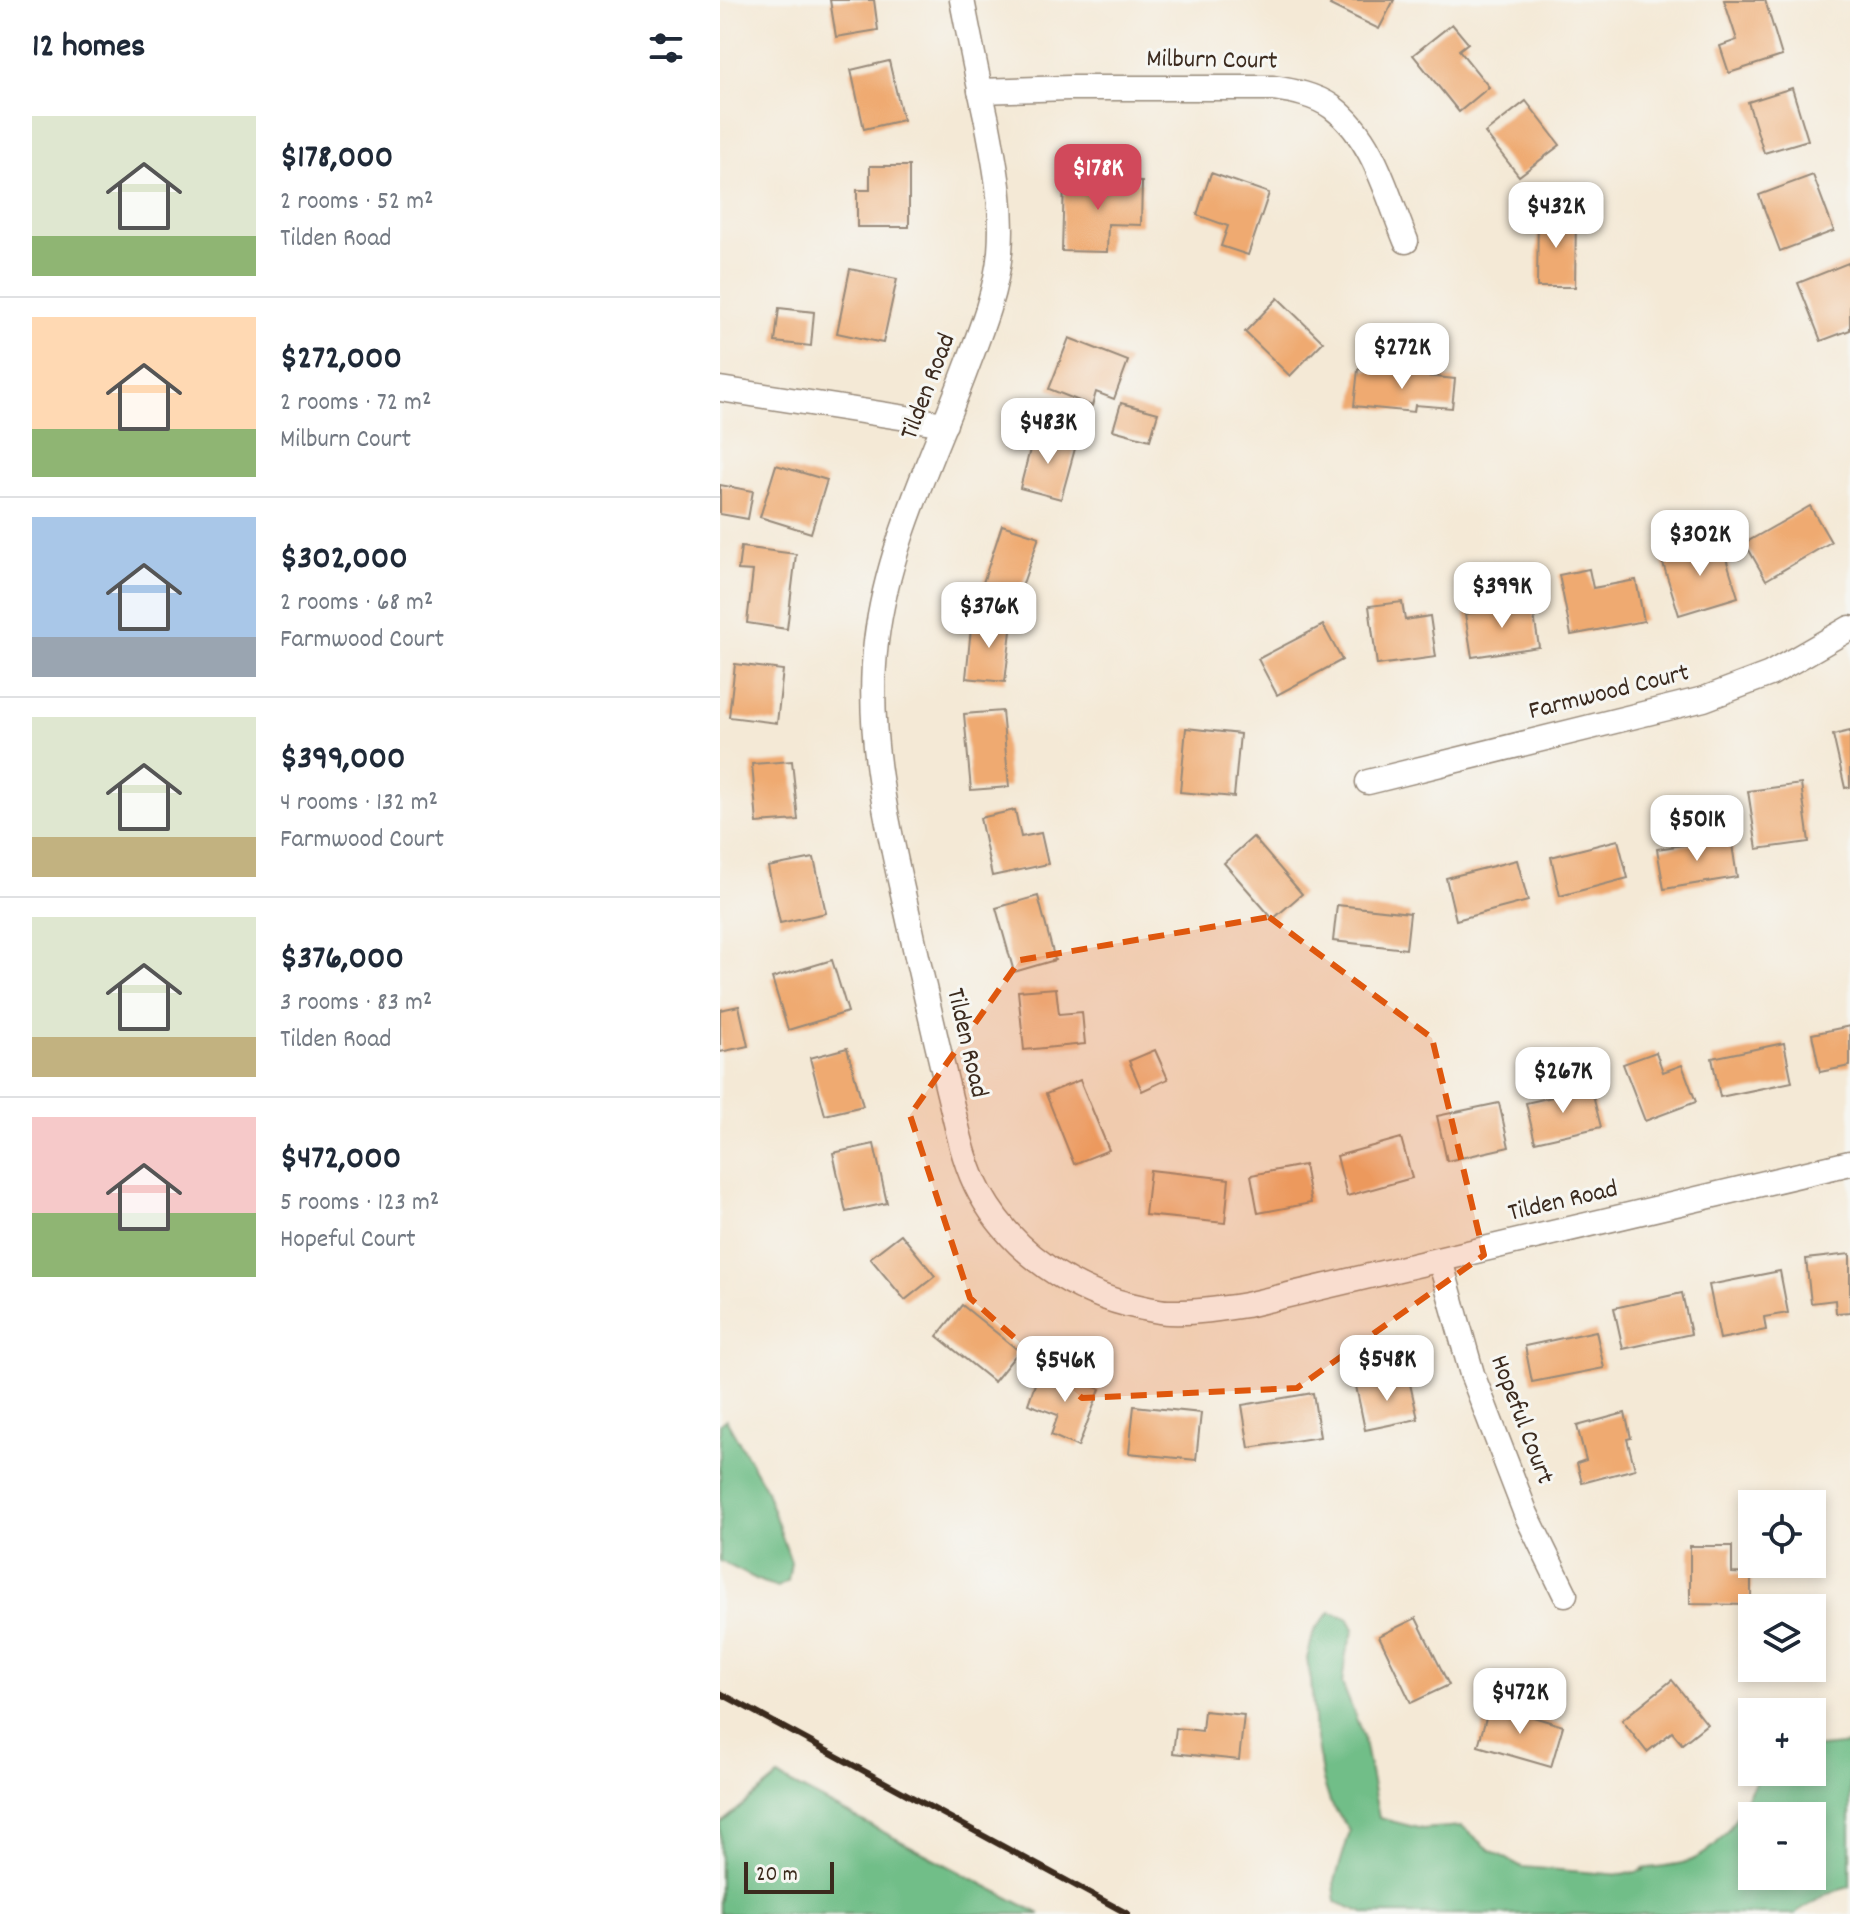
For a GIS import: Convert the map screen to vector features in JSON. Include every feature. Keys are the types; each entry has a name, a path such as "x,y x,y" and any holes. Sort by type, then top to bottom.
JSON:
{"street":[{"name":"Tilden Road","path":"962,0 997,172 1001,210 1000,252 982,328 913,503 891,569 876,640 872,712 880,789 935,1040 964,1154 979,1192 993,1214 1019,1245 1085,1290 1123,1304 1166,1312 1217,1310 1850,1163"},
{"name":"Milburn Court","path":"980,91 1273,88 1314,97 1354,127 1374,160 1406,241"},
{"path":"720,389 945,424"},
{"name":"Farmwood Court","path":"1368,782 1704,699 1770,674 1850,628"},
{"name":"Hopeful Court","path":"1440,1260 1472,1374 1526,1514 1565,1594"}],"highlighted area":[{"path":"1269,917 1432,1038 1484,1255 1297,1388 1082,1398 970,1298 910,1115 1020,960"}],"green space":[{"path":"726,1419 765,1488 791,1562 788,1581 778,1587 720,1561 720,1424"},
{"path":"1330,1612 1348,1618 1354,1629 1346,1653 1342,1683 1363,1736 1379,1818 1422,1829 1462,1826 1490,1850 1522,1867 1622,1875 1681,1863 1712,1848 1738,1813 1738,1890 1826,1890 1826,1802 1744,1802 1753,1786 1826,1786 1826,1747 1850,1744 1850,1887 1828,1893 1795,1914 1367,1914 1336,1902 1334,1884 1350,1831 1330,1802 1323,1780 1307,1659 1314,1631"},
{"path":"778,1777 1040,1914 720,1914 720,1824"}],"building":[{"path":"830,0 874,0 878,30 836,37"},
{"path":"1333,0 1394,0 1379,29 1330,5"},
{"path":"1724,0 1765,0 1782,56 1729,73 1720,46 1737,40"},
{"path":"1452,24 1468,43 1459,50 1489,87 1459,112 1413,55"},
{"path":"889,61 903,120 864,129 851,70"},
{"path":"1792,88 1808,140 1764,153 1748,102"},
{"path":"1526,101 1560,145 1519,176 1485,133"},
{"path":"870,166 909,166 909,227 857,227 857,190 870,190"},
{"path":"1211,173 1269,193 1248,255 1221,246 1228,226 1197,215"},
{"path":"1813,175 1834,231 1780,251 1759,195"},
{"path":"1064,180 1142,182 1141,225 1108,224 1107,252 1062,251"},
{"path":"1538,214 1576,214 1575,287 1537,287"},
{"path":"1848,263 1850,330 1821,341 1798,283"},
{"path":"850,269 897,279 883,343 837,333"},
{"path":"1278,298 1323,342 1290,376 1245,332"},
{"path":"779,308 814,312 811,346 775,342"},
{"path":"1069,338 1128,361 1114,399 1096,392 1092,406 1049,389"},
{"path":"1358,369 1455,379 1452,408 1415,405 1414,412 1354,406"},
{"path":"1121,403 1158,413 1150,440 1113,430"},
{"path":"1034,434 1076,445 1061,499 1020,488"},
{"path":"776,465 827,480 811,533 760,517"},
{"path":"720,485 753,491 748,519 720,514"},
{"path":"1810,506 1831,542 1766,580 1745,543"},
{"path":"1002,525 1039,537 1015,607 979,595"},
{"path":"1721,542 1738,597 1679,615 1662,560"},
{"path":"741,547 796,554 787,629 747,623 753,571 738,570"},
{"path":"1589,569 1593,588 1636,580 1644,621 1571,635 1559,575"},
{"path":"1402,602 1405,620 1430,616 1436,657 1377,665 1369,606"},
{"path":"1532,603 1539,647 1472,657 1465,614"},
{"path":"972,618 1012,622 1005,682 966,678"},
{"path":"1323,625 1342,660 1277,695 1258,659"},
{"path":"735,664 783,670 777,723 729,717"},
{"path":"1002,711 1009,787 971,790 964,714"},
{"path":"1186,728 1240,734 1234,797 1180,792"},
{"path":"1850,731 1850,787 1845,788 1833,735"},
{"path":"792,761 798,820 757,823 752,764"},
{"path":"1801,784 1809,842 1757,849 1748,791"},
{"path":"1015,810 1021,837 1041,833 1048,864 992,876 980,818"},
{"path":"1253,837 1302,894 1273,919 1224,863"},
{"path":"1731,838 1737,877 1664,889 1657,849"},
{"path":"1618,840 1628,878 1560,896 1551,857"},
{"path":"814,858 826,913 780,923 768,867"},
{"path":"1517,860 1528,901 1456,920 1446,878"},
{"path":"1038,896 1055,960 1014,972 996,908"},
{"path":"1337,905 1410,913 1406,949 1333,941"},
{"path":"832,960 848,1012 788,1030 772,978"},
{"path":"1056,988 1059,1014 1082,1012 1085,1044 1024,1050 1018,991"},
{"path":"739,1006 748,1046 720,1052 720,1010"},
{"path":"1850,1026 1850,1066 1820,1072 1812,1034"},
{"path":"1784,1043 1792,1082 1720,1097 1712,1058"},
{"path":"847,1048 863,1106 825,1115 810,1058"},
{"path":"1155,1050 1168,1079 1142,1091 1129,1061"},
{"path":"1656,1052 1663,1072 1682,1065 1696,1102 1645,1121 1623,1064"},
{"path":"1080,1080 1109,1150 1074,1164 1046,1094"},
{"path":"1591,1088 1601,1127 1535,1142 1526,1103"},
{"path":"1499,1103 1509,1147 1447,1161 1437,1116"},
{"path":"1401,1138 1412,1178 1347,1196 1337,1156"},
{"path":"874,1144 887,1203 846,1212 833,1153"},
{"path":"1304,1165 1311,1203 1258,1213 1251,1175"},
{"path":"1150,1170 1229,1179 1225,1223 1145,1215"},
{"path":"901,1234 935,1276 905,1300 870,1258"},
{"path":"1850,1254 1850,1312 1836,1313 1835,1300 1811,1303 1806,1259"},
{"path":"1780,1271 1788,1313 1764,1317 1766,1330 1720,1339 1709,1285"},
{"path":"1682,1293 1691,1334 1623,1349 1614,1308"},
{"path":"962,1305 1019,1351 994,1382 937,1336"},
{"path":"1596,1331 1604,1368 1532,1382 1525,1346"},
{"path":"1041,1367 1100,1389 1078,1447 1051,1435 1058,1415 1028,1404"},
{"path":"1408,1375 1418,1419 1365,1430 1356,1386"},
{"path":"1313,1393 1320,1437 1249,1448 1242,1405"},
{"path":"1134,1406 1201,1413 1196,1460 1129,1453"},
{"path":"1625,1413 1631,1438 1627,1439 1635,1469 1582,1483 1577,1463 1586,1460 1577,1426"},
{"path":"1690,1546 1732,1546 1732,1573 1738,1573 1738,1578 1751,1578 1751,1594 1738,1594 1738,1605 1690,1604"},
{"path":"1416,1618 1449,1685 1411,1703 1379,1636"},
{"path":"1672,1680 1707,1724 1682,1744 1672,1732 1647,1752 1622,1720"},
{"path":"1490,1704 1563,1726 1551,1767 1478,1746"},
{"path":"1204,1711 1244,1715 1239,1760 1173,1753 1176,1728 1202,1731"}],"railway":[{"path":"720,1693 1128,1914"}]}
